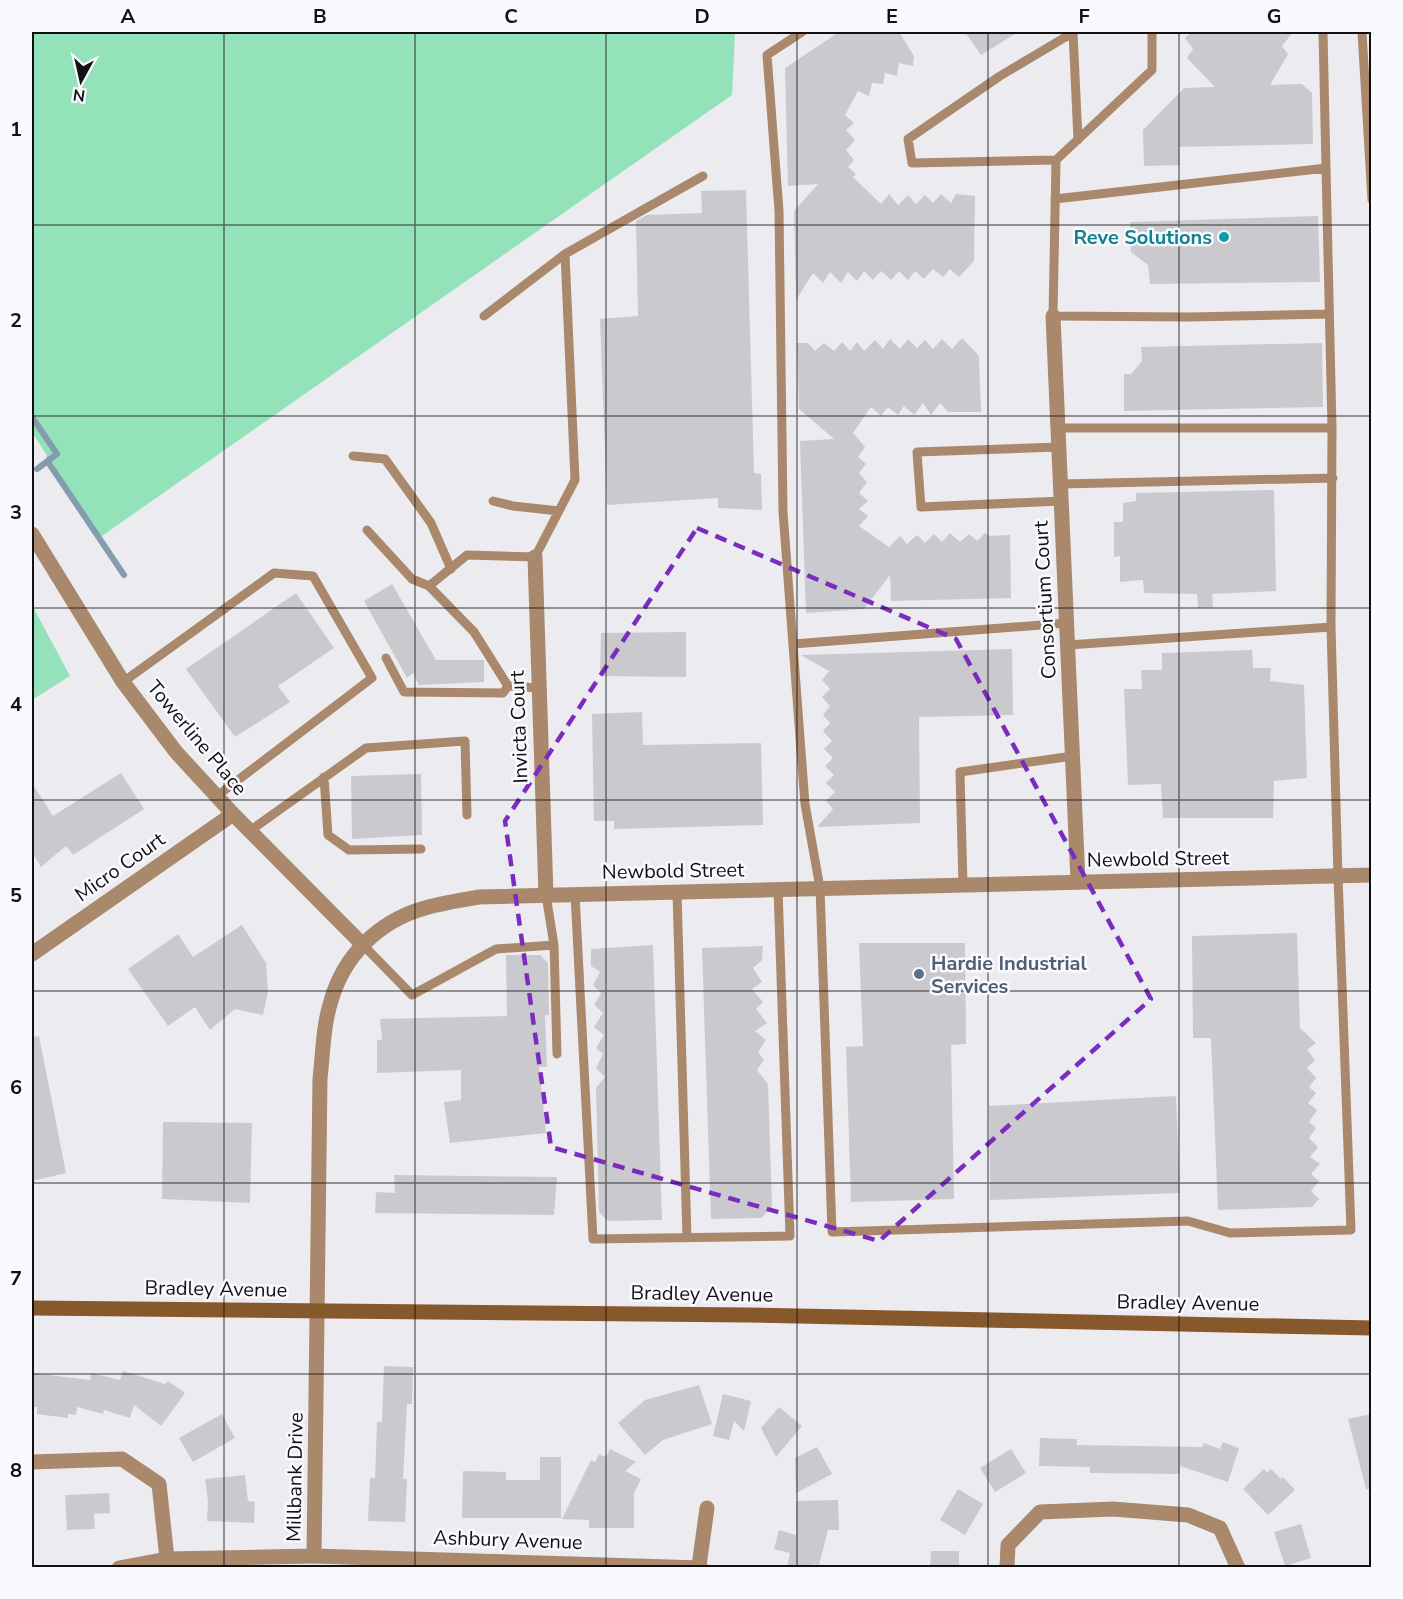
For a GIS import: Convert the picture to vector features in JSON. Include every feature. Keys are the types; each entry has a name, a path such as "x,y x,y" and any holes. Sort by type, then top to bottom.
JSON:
{"main road":[{"name":"Bradley Avenue","path":"32,1308 760,1315 1371,1328"}],"street":[{"name":"Consortium Court","path":"1053,316 1078,882"},
{"name":"Towerline Place","path":"32,534 123,682 176,752 233,814 362,944"},
{"name":"Invicta Court","path":"535,557 546,895"},
{"name":"Micro Court","path":"32,954 233,814"},
{"name":"Newbold Street","path":"318,1311 320,1079 326,1023 331,1001 343,969 362,944 393,921 424,908 479,897 1371,875"},
{"name":"Millbank Drive","path":"119,1568 167,1559 314,1556 318,1311"},
{"path":"32,1462 122,1459 159,1484 167,1559"},
{"path":"700,1567 707,1508"},
{"path":"1007,1568 1008,1545 1040,1512 1113,1509 1188,1515 1220,1528 1238,1568"},
{"name":"Ashbury Avenue","path":"314,1556 700,1567"}],"lane":[{"path":"802,32 767,55 778,211 783,512 805,804 820,888 832,1232 1188,1221 1230,1233 1352,1230 1331,627 1333,478 1323,32"},
{"path":"1078,140 1073,32 1000,76 908,139 912,163 1056,160 1078,140 1152,70 1152,32"},
{"path":"1362,32 1371,200"},
{"path":"1056,160 1053,316 1329,314"},
{"path":"1055,199 1326,168"},
{"path":"484,316 565,254 703,176"},
{"path":"429,586 467,555 535,557 575,480 565,254"},
{"path":"1058,428 1332,428"},
{"path":"1059,447 917,452 921,507 1062,501"},
{"path":"353,456 385,459 431,523 451,569"},
{"path":"1061,484 1333,478"},
{"path":"494,501 513,506 559,511"},
{"path":"367,530 412,579 429,586 474,632 508,686"},
{"path":"123,682 274,573 313,576 372,678 217,796"},
{"path":"793,644 1067,623"},
{"path":"1068,645 1331,627"},
{"path":"386,658 404,692 503,693 508,686"},
{"path":"508,686 539,688"},
{"path":"251,830 366,748 465,741 467,815"},
{"path":"963,885 960,772 1073,756"},
{"path":"324,777 328,835 349,850 421,849"},
{"path":"575,894 592,1239 790,1236 778,890"},
{"path":"677,892 687,1238"},
{"path":"546,895 554,945 557,1054"},
{"path":"362,944 412,995 496,949 554,945"}],"highlighted area":[{"path":"697,528 956,639 1151,999 879,1241 551,1147 505,821"}],"green space":[{"path":"32,32 735,32 732,95 99,538 32,432"},
{"path":"32,605 70,676 32,700"}],"building":[{"path":"839,32 899,32 914,56 913,66 899,63 897,76 885,73 883,84 872,83 869,96 858,91 845,115 854,123 846,130 855,140 846,150 854,160 848,167 856,174 853,177 881,204 889,194 898,205 908,195 916,204 925,195 933,203 941,194 951,203 956,194 975,196 974,261 959,277 950,269 943,277 933,269 924,279 915,271 908,280 899,271 891,280 881,271 873,280 864,271 857,281 848,272 841,283 830,272 823,283 813,273 796,300 794,211 818,184 788,186 785,68"},
{"path":"965,32 1018,32 981,55"},
{"path":"1192,32 1293,32 1282,46 1288,54 1270,85 1302,84 1312,93 1313,144 1179,147 1180,165 1144,166 1143,130 1184,88 1215,87 1187,58 1193,49 1185,38"},
{"path":"746,190 754,473 761,474 762,510 718,508 718,498 607,505 600,319 638,316 636,221 647,215 702,213 701,191"},
{"name":"Reve Solutions","path":"1318,216 1320,282 1150,284 1148,265 1131,252 1130,222"},
{"path":"962,338 979,356 981,412 948,412 940,403 931,415 923,403 914,415 904,406 898,415 888,407 881,416 871,407 853,433 865,447 858,457 866,464 859,473 867,482 859,493 868,501 859,509 868,516 859,526 889,547 900,536 907,544 917,535 925,543 934,534 942,542 950,533 960,542 969,534 977,541 985,533 989,536 1010,535 1011,598 891,601 890,575 864,609 806,613 800,441 834,439 799,409 797,343 808,343 815,351 824,343 834,351 842,342 850,351 857,342 864,351 875,340 883,349 890,339 900,349 908,339 917,348 925,340 933,349 942,339 952,349"},
{"path":"1322,343 1323,407 1124,411 1124,374 1131,374 1142,361 1141,347"},
{"path":"1274,490 1276,591 1212,594 1213,607 1198,608 1197,594 1144,593 1143,580 1120,582 1120,556 1114,557 1114,522 1123,522 1123,503 1136,501 1136,493"},
{"path":"392,584 436,660 484,660 484,682 419,685 413,673 407,678 364,601"},
{"path":"296,593 334,648 278,686 290,702 235,737 186,669"},
{"path":"686,632 686,677 600,676 601,633"},
{"path":"1012,649 1013,715 919,717 920,823 817,827 833,809 826,801 835,792 826,783 834,775 825,766 833,758 824,749 832,741 823,731 830,723 823,715 830,706 822,697 830,689 822,680 829,671 801,655"},
{"path":"1252,650 1253,668 1271,668 1270,681 1304,685 1307,778 1274,781 1273,818 1163,818 1161,784 1128,785 1124,689 1142,689 1141,670 1162,670 1162,653"},
{"path":"642,712 643,745 761,743 763,825 614,829 614,821 594,821 592,714"},
{"path":"121,773 144,809 73,855 66,846 41,867 32,852 32,783 53,816"},
{"path":"421,774 422,835 352,839 351,776"},
{"path":"242,925 266,963 268,992 263,1015 235,1009 210,1030 195,1007 168,1026 128,969 178,934 193,957"},
{"path":"1297,933 1300,1028 1316,1043 1307,1050 1315,1060 1307,1068 1316,1078 1309,1087 1316,1093 1308,1103 1317,1110 1309,1122 1316,1128 1309,1138 1318,1147 1310,1157 1320,1164 1311,1174 1319,1181 1311,1191 1319,1199 1312,1207 1218,1210 1211,1038 1193,1038 1192,936"},
{"path":"859,943 965,943 966,1044 951,1045 954,1199 851,1202 846,1047 863,1046"},
{"path":"653,945 662,1220 608,1221 599,1212 596,1088 605,1077 596,1068 603,1054 596,1048 604,1035 594,1027 603,1013 594,1005 601,993 593,985 600,972 591,966 591,949"},
{"path":"763,946 762,960 753,968 762,982 752,989 763,1002 756,1009 767,1023 755,1031 766,1040 758,1052 764,1060 757,1070 768,1084 772,1207 761,1218 711,1219 702,948"},
{"path":"506,955 540,955 548,963 549,1015 545,1015 547,1067 539,1067 546,1133 450,1143 444,1102 461,1100 461,1070 377,1073 377,1040 382,1040 380,1019 507,1016"},
{"path":"39,1036 66,1173 32,1181 32,1037"},
{"path":"1176,1096 1180,1193 990,1200 989,1106"},
{"path":"163,1122 252,1123 250,1203 162,1199"},
{"path":"394,1175 557,1177 554,1215 375,1213 376,1192 395,1193"},
{"path":"384,1366 413,1367 412,1404 407,1404 403,1479 407,1479 405,1522 368,1521 370,1478 375,1478 377,1422 382,1422"},
{"path":"123,1371 165,1384 168,1381 185,1393 161,1426 134,1405 130,1418 104,1410 103,1414 77,1407 76,1415 68,1414 68,1418 37,1414 37,1407 32,1407 32,1373 90,1380 91,1373 120,1380"},
{"path":"699,1385 712,1424 663,1440 645,1455 618,1423 645,1400"},
{"path":"723,1394 751,1401 744,1431 734,1421 729,1440 713,1436"},
{"path":"779,1407 802,1426 776,1457 761,1428"},
{"path":"222,1414 235,1438 193,1462 179,1438"},
{"path":"1371,1414 1371,1489 1366,1489 1348,1419"},
{"path":"1040,1438 1077,1439 1077,1445 1202,1447 1204,1443 1220,1449 1223,1442 1239,1448 1228,1482 1180,1466 1180,1474 1090,1473 1090,1467 1039,1466"},
{"path":"817,1447 832,1474 796,1493 795,1458"},
{"path":"610,1449 636,1462 625,1471 641,1479 634,1493 634,1528 589,1528 589,1520 562,1519 591,1460 595,1462 599,1454 606,1457"},
{"path":"1011,1449 1026,1473 995,1492 980,1468"},
{"path":"540,1457 561,1457 561,1518 462,1518 463,1471 506,1472 506,1480 540,1480"},
{"path":"1264,1469 1267,1473 1271,1469 1281,1479 1283,1477 1295,1490 1268,1515 1243,1489"},
{"path":"245,1475 248,1501 255,1502 254,1523 207,1521 208,1501 205,1479"},
{"path":"958,1489 983,1504 965,1535 940,1520"},
{"path":"109,1493 110,1513 94,1514 95,1529 67,1530 65,1495"},
{"path":"838,1500 839,1530 828,1530 819,1565 814,1564 813,1568 787,1568 790,1553 774,1549 779,1530 796,1535 796,1501"},
{"path":"1301,1524 1311,1558 1285,1566 1274,1532"},
{"path":"931,1551 959,1551 959,1568 930,1568"}],"waterway":[{"path":"32,417 57,454 37,469"},
{"path":"49,459 48,462 124,575"}],"place":[{"name":"Reve Solutions","path":"1224,237"},
{"name":"Hardie Industrial Services","path":"919,974"}]}
